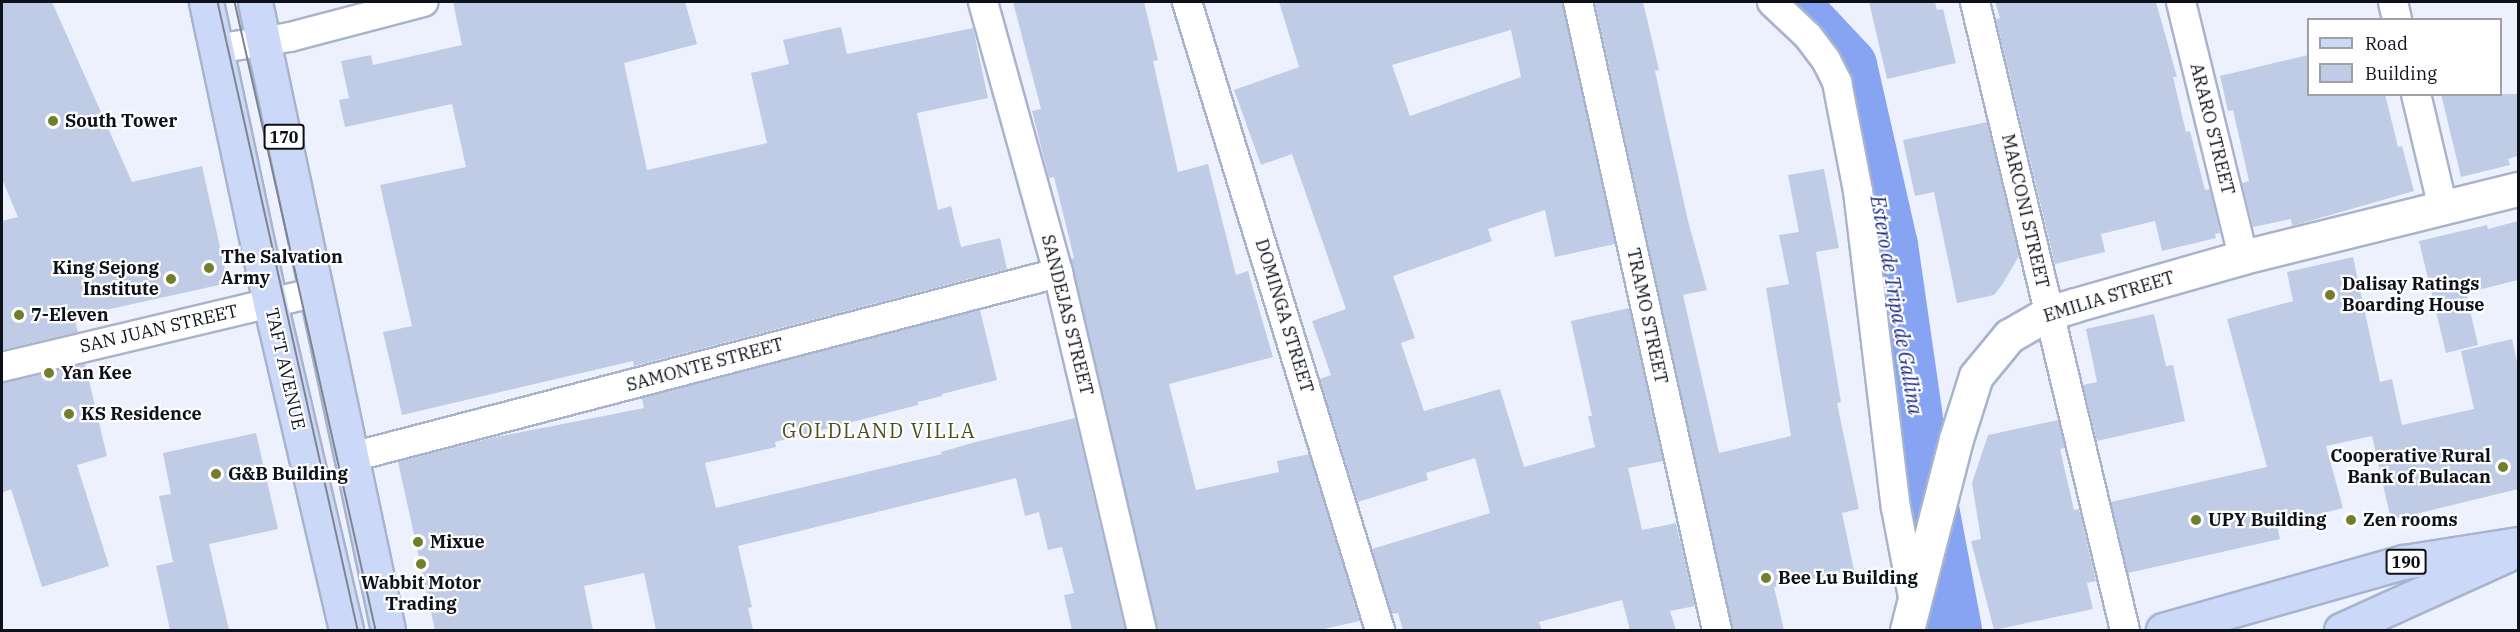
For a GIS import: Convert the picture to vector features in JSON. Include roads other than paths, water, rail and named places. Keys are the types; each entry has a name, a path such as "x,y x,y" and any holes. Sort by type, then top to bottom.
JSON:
{"main road":[{"name":"TAFT AVENUE","path":"206,2 270,303 346,630"},
{"name":"170","path":"255,2 388,630"},
{"name":"190","path":"2163,630 2404,562 2518,543"},
{"name":"190","path":"2341,630 2518,549"}],"street":[{"path":"216,49 264,42 423,2"},
{"name":"SANDEJAS STREET","path":"983,2 1058,273 1142,630"},
{"name":"DOMINGA STREET","path":"1187,2 1380,630"},
{"name":"TRAMO STREET","path":"1578,2 1717,630"},
{"path":"1772,2 1808,36 1826,60 1837,82 1858,191 1896,508 1913,606"},
{"name":"MARCONI STREET","path":"1975,2 2126,630"},
{"name":"ARARO STREET","path":"2181,2 2243,257"},
{"path":"2393,2 2397,18"},
{"path":"2416,96 2443,208"},
{"name":"EMILIA STREET","path":"1913,606 1956,439 1976,376 2009,336 2049,313 2243,257 2518,189"},
{"name":"SAMONTE STREET","path":"352,457 1058,273"},
{"name":"SAN JUAN STREET","path":"2,367 316,292"}],"waterway":[{"name":"Estero de Tripa de Gallina","path":"1791,2 1850,65 1891,245 1919,439 1955,630"}],"tram line":[{"path":"218,2 358,630"},
{"path":"235,2 376,630"}],"place":[{"name":"South Tower","path":"53,121"},
{"name":"The Salvation Army","path":"209,268"},
{"name":"King Sejong Institute","path":"171,279"},
{"name":"Dalisay Ratings Boarding House","path":"2330,295"},
{"name":"7-Eleven","path":"19,315"},
{"name":"Yan Kee","path":"49,373"},
{"name":"KS Residence","path":"69,414"},
{"name":"Cooperative Rural Bank of Bulacan","path":"2503,467"},
{"name":"G&B Building","path":"216,474"},
{"name":"UPY Building","path":"2196,520"},
{"name":"Zen rooms","path":"2351,520"},
{"name":"Mixue","path":"418,542"},
{"name":"Wabbit Motor Trading","path":"421,564"},
{"name":"Bee Lu Building","path":"1766,578"}],"district":[{"name":"GOLDLAND VILLA","path":"879,430"}]}
